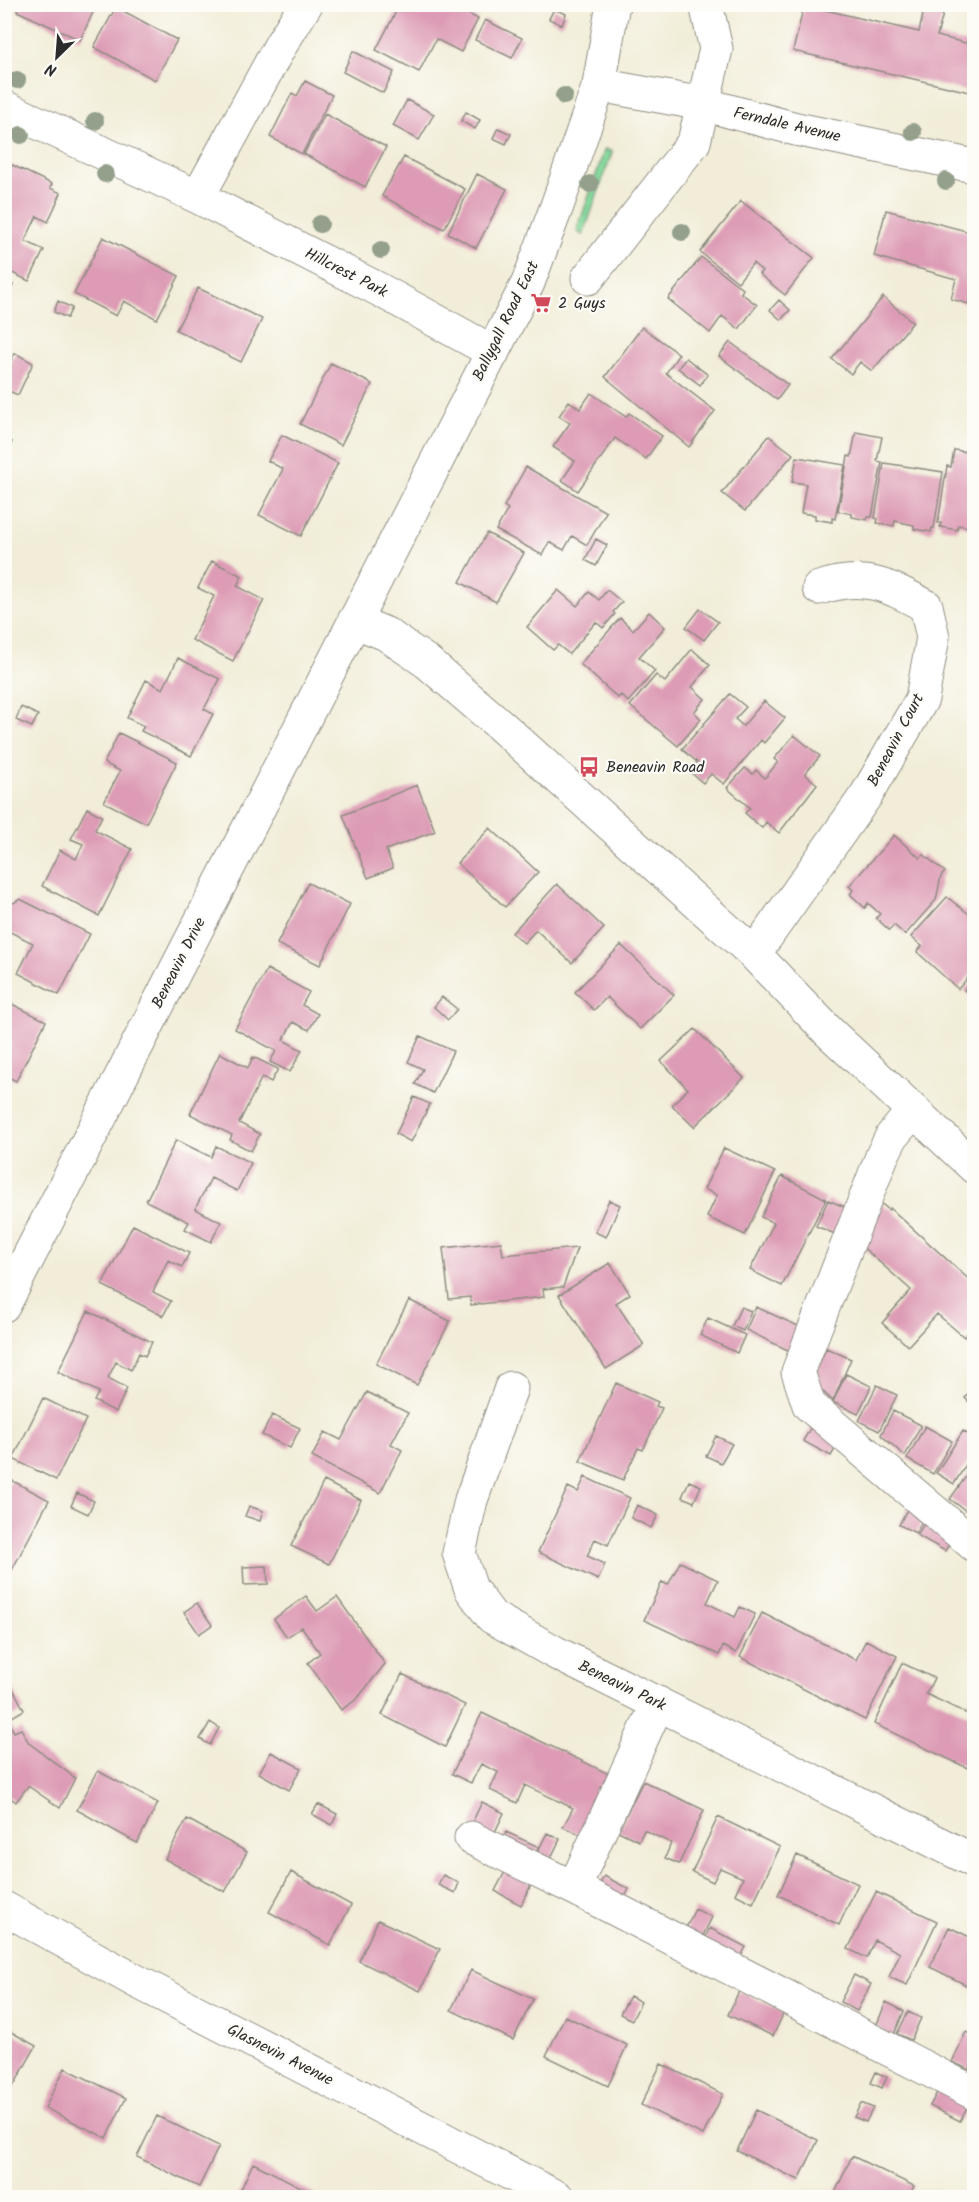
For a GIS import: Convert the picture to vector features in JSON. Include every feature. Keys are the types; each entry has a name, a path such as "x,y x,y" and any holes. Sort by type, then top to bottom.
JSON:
{"street":[{"path":"198,197 280,46 306,4"},
{"name":"Ballygall Road East","path":"354,621 528,283 599,85 613,4"},
{"path":"588,278 694,142 716,49 706,4"},
{"name":"Ferndale Avenue","path":"599,85 703,104 796,129 975,166"},
{"name":"Hillcrest Park","path":"4,107 198,197 378,289 493,352"},
{"name":"Beneavin Court","path":"754,954 867,794 922,699 933,637 926,606 900,592 870,581 839,581 819,588"},
{"path":"354,621 387,634 427,662 499,724 754,954 830,1032 975,1167"},
{"name":"Beneavin Drive","path":"4,1305 354,621"},
{"path":"914,1110 892,1136 882,1156 798,1372 809,1405 975,1545"},
{"name":"Beneavin Park","path":"511,1388 471,1500 459,1553 471,1589 492,1617 556,1653 975,1861"},
{"path":"574,1888 658,1703"},
{"path":"471,1838 574,1888 975,2093"},
{"name":"Glasnevin Avenue","path":"4,1908 134,1980 558,2198"}],"green space":[{"path":"605,149 612,152 583,235 577,231"}],"building":[{"path":"20,4 97,4 80,40 17,11"},
{"path":"400,4 450,4 478,19 461,52 436,39 419,72 376,50"},
{"path":"804,5 919,32 924,10 943,14 937,36 974,45 974,93 793,51"},
{"path":"116,7 177,40 155,80 94,47"},
{"path":"554,9 566,14 562,25 549,19"},
{"path":"485,20 522,38 512,58 475,40"},
{"path":"353,51 394,72 383,93 343,72"},
{"path":"305,81 332,95 302,154 270,137 292,93 297,96"},
{"path":"407,100 434,114 419,140 393,126"},
{"path":"466,112 480,120 475,129 461,121"},
{"path":"325,114 386,147 365,187 304,154"},
{"path":"498,128 511,134 506,144 493,138"},
{"path":"404,157 465,189 444,229 382,196"},
{"path":"10,164 52,184 50,188 61,193 48,222 37,216 25,241 44,250 29,281 4,269 4,176"},
{"path":"477,174 507,189 476,248 448,233"},
{"path":"741,201 814,258 785,295 759,274 762,271 753,263 738,282 700,252"},
{"path":"886,210 974,233 974,285 969,304 951,299 956,279 874,256"},
{"path":"103,237 179,276 157,319 124,301 116,316 74,294"},
{"path":"701,257 743,289 741,293 757,305 739,329 722,316 710,333 668,299"},
{"path":"4,281 13,285 4,304"},
{"path":"198,288 262,319 241,362 176,330"},
{"path":"883,297 913,322 872,371 860,362 851,374 832,359"},
{"path":"779,300 790,310 781,320 770,310"},
{"path":"58,301 72,308 67,318 54,312"},
{"path":"642,327 679,354 666,373 715,411 689,447 605,377"},
{"path":"730,342 788,385 777,400 719,356"},
{"path":"15,353 33,363 18,395 4,389 4,374"},
{"path":"686,358 708,375 700,385 678,368"},
{"path":"331,363 372,384 341,445 300,424"},
{"path":"591,393 626,417 629,413 662,436 646,459 615,438 578,491 562,480 575,461 553,447 570,423 559,416 569,401 580,409"},
{"path":"856,432 882,437 877,461 882,462 872,517 868,517 867,520 838,511 848,456 851,457"},
{"path":"282,435 338,463 301,536 259,515 283,469 268,461"},
{"path":"769,436 793,454 745,511 722,493"},
{"path":"4,439 12,442 4,457"},
{"path":"954,450 974,453 974,528 958,525 957,530 940,527 941,523 938,523 947,466 951,467"},
{"path":"797,457 845,465 835,519 832,518 832,522 815,519 815,515 801,513 806,484 792,482"},
{"path":"884,463 943,472 934,528 931,532 914,529 914,525 895,521 894,526 877,523 878,519 875,518"},
{"path":"526,467 606,512 587,545 572,536 564,550 549,542 542,555 496,530 508,509 504,506"},
{"path":"487,533 524,553 496,602 460,582"},
{"path":"596,539 607,545 596,566 585,560"},
{"path":"212,561 242,576 237,586 264,600 233,661 192,640 214,596 198,588"},
{"path":"558,590 577,606 589,592 599,600 607,590 622,602 603,628 596,622 569,654 558,645 553,650 527,627"},
{"path":"700,609 718,622 704,640 686,627"},
{"path":"649,612 665,627 639,657 655,671 628,702 621,695 618,698 580,664 620,618 633,630"},
{"path":"692,649 710,665 692,687 705,699 694,712 701,719 678,746 630,706 656,675 665,682"},
{"path":"178,658 220,679 204,709 213,714 191,756 141,731 144,726 127,718 146,680 163,689"},
{"path":"730,694 746,707 735,719 743,726 764,701 785,718 764,743 761,740 724,784 711,774 703,783 689,771 697,762 682,749"},
{"path":"21,707 38,715 32,727 16,720"},
{"path":"119,733 177,762 146,823 104,802 120,771 104,763"},
{"path":"794,735 820,756 805,774 817,784 779,833 766,822 762,828 745,813 750,808 727,788 745,768 753,774 756,770 765,778 778,762 774,759"},
{"path":"417,785 435,831 386,850 393,868 368,878 343,815"},
{"path":"87,808 102,816 95,830 132,849 99,916 42,886 60,850 76,859 83,844 71,839"},
{"path":"490,828 538,872 505,907 457,863"},
{"path":"894,835 920,858 923,854 945,872 941,876 936,900 905,935 894,925 889,930 876,918 880,914 868,903 865,908 850,894 853,890 849,886"},
{"path":"308,883 350,904 320,965 277,944"},
{"path":"557,884 604,928 572,963 536,930 524,943 512,933"},
{"path":"947,897 974,918 974,971 958,989 917,952 922,946 911,937"},
{"path":"20,899 90,934 59,995 18,973 33,943 4,929 4,912 8,906"},
{"path":"621,945 674,995 640,1029 607,997 594,1010 575,992"},
{"path":"267,969 309,992 302,1005 318,1014 309,1030 293,1022 283,1040 302,1050 290,1072 270,1062 276,1051 235,1029"},
{"path":"974,979 974,999 964,990"},
{"path":"442,997 457,1009 448,1020 434,1007"},
{"path":"4,1000 46,1021 16,1081 4,1075"},
{"path":"695,1029 744,1078 694,1127 672,1105 688,1089 661,1061"},
{"path":"420,1036 453,1051 433,1093 415,1084 423,1069 408,1062"},
{"path":"220,1053 248,1068 253,1057 278,1069 271,1082 262,1077 239,1123 260,1134 251,1151 230,1140 232,1135 190,1114"},
{"path":"414,1097 430,1104 411,1142 396,1134"},
{"path":"176,1140 211,1157 216,1146 251,1163 237,1191 211,1178 195,1209 221,1222 211,1242 185,1229 189,1222 146,1201"},
{"path":"724,1148 775,1172 745,1235 707,1217 717,1195 704,1189"},
{"path":"782,1176 826,1199 782,1286 750,1270 774,1223 761,1217"},
{"path":"876,1199 889,1210 890,1208 974,1284 974,1325 964,1337 937,1314 908,1346 882,1323 911,1290 858,1243"},
{"path":"609,1200 620,1205 606,1237 595,1232"},
{"path":"828,1200 847,1208 835,1234 816,1226"},
{"path":"133,1225 189,1253 182,1267 168,1260 153,1292 171,1301 163,1316 102,1285"},
{"path":"501,1242 503,1255 577,1248 563,1287 543,1289 544,1297 471,1305 470,1297 449,1299 443,1248"},
{"path":"610,1263 630,1294 616,1303 644,1345 606,1369 559,1295"},
{"path":"409,1300 450,1321 417,1385 376,1364"},
{"path":"741,1307 751,1311 743,1331 732,1326"},
{"path":"756,1307 805,1329 794,1353 746,1330"},
{"path":"88,1311 152,1342 145,1356 139,1353 131,1370 116,1362 108,1378 127,1388 116,1412 94,1401 99,1392 58,1372"},
{"path":"708,1318 745,1335 737,1353 700,1335"},
{"path":"974,1335 974,1351 967,1343"},
{"path":"826,1348 851,1359 833,1401 820,1389 815,1374"},
{"path":"846,1374 871,1386 858,1414 833,1402"},
{"path":"616,1383 658,1402 656,1406 662,1408 643,1450 638,1448 623,1480 580,1461"},
{"path":"877,1385 897,1395 879,1431 859,1421"},
{"path":"974,1387 974,1407 965,1398"},
{"path":"367,1392 408,1413 391,1444 402,1450 380,1493 312,1457 325,1432 341,1440"},
{"path":"43,1398 86,1419 56,1480 13,1459"},
{"path":"893,1411 921,1425 905,1456 881,1435"},
{"path":"272,1415 300,1428 290,1448 262,1435"},
{"path":"815,1420 841,1439 831,1456 803,1441"},
{"path":"925,1426 952,1441 933,1474 907,1459"},
{"path":"963,1431 974,1438 974,1452 954,1484 936,1473"},
{"path":"716,1436 732,1444 721,1463 706,1456"},
{"path":"974,1465 974,1513 973,1516 950,1499"},
{"path":"585,1477 630,1498 608,1545 595,1539 587,1556 605,1564 598,1580 538,1552 568,1487 578,1492"},
{"path":"11,1480 49,1500 4,1585 4,1493"},
{"path":"324,1481 361,1500 329,1564 291,1546"},
{"path":"689,1481 701,1486 694,1502 682,1497"},
{"path":"77,1493 94,1501 88,1514 71,1506"},
{"path":"912,1500 928,1509 916,1533 899,1525"},
{"path":"637,1505 658,1515 651,1528 631,1518"},
{"path":"249,1506 263,1511 260,1521 245,1516"},
{"path":"930,1514 957,1531 945,1551 917,1535"},
{"path":"680,1562 718,1580 707,1603 735,1617 740,1607 755,1614 736,1653 723,1646 719,1655 644,1620 662,1582 668,1585"},
{"path":"267,1566 268,1584 244,1585 243,1567"},
{"path":"306,1596 317,1611 337,1597 385,1664 357,1699 341,1710 308,1663 320,1653 302,1627 287,1637 274,1619"},
{"path":"197,1603 212,1625 199,1634 184,1612"},
{"path":"762,1613 856,1660 866,1640 897,1656 865,1720 740,1657"},
{"path":"902,1663 934,1678 926,1694 974,1717 974,1771 874,1724"},
{"path":"402,1674 465,1705 445,1747 382,1715"},
{"path":"7,1677 24,1710 7,1720 14,1732 21,1729 29,1743 75,1778 60,1808 28,1786 16,1802 4,1793 4,1678"},
{"path":"482,1713 609,1774 584,1836 563,1827 573,1808 525,1785 517,1803 490,1790 498,1772 481,1764 471,1783 452,1774"},
{"path":"210,1722 219,1728 210,1745 200,1739"},
{"path":"271,1752 301,1768 289,1790 259,1773"},
{"path":"98,1771 158,1803 137,1843 77,1810"},
{"path":"643,1781 704,1810 679,1864 665,1858 671,1843 644,1830 639,1841 618,1831"},
{"path":"482,1802 504,1813 493,1836 471,1825"},
{"path":"318,1804 337,1814 332,1825 312,1814"},
{"path":"718,1817 780,1847 753,1903 735,1894 743,1878 720,1868 713,1882 692,1872"},
{"path":"187,1819 247,1852 225,1892 165,1859"},
{"path":"506,1832 539,1847 532,1861 499,1847"},
{"path":"547,1833 560,1839 549,1862 536,1855"},
{"path":"797,1855 858,1884 839,1925 778,1895"},
{"path":"506,1870 532,1883 521,1905 495,1891"},
{"path":"291,1872 351,1905 330,1945 269,1912"},
{"path":"443,1875 459,1883 455,1893 438,1885"},
{"path":"604,1876 629,1889 620,1907 594,1895"},
{"path":"876,1892 937,1921 907,1985 889,1977 900,1953 875,1940 867,1958 848,1949"},
{"path":"695,1909 712,1917 701,1940 684,1932"},
{"path":"378,1920 440,1949 420,1991 359,1961"},
{"path":"949,1927 974,1939 974,1989 930,1967"},
{"path":"710,1928 746,1947 736,1965 700,1947"},
{"path":"471,1970 533,1999 513,2040 451,2010"},
{"path":"854,1975 871,1984 857,2011 840,2002"},
{"path":"739,1991 784,2012 773,2036 728,2015"},
{"path":"630,1996 641,2002 632,2020 620,2014"},
{"path":"886,2002 904,2011 893,2037 884,2033 877,2024"},
{"path":"908,2012 921,2018 911,2040 897,2034"},
{"path":"565,2016 627,2045 608,2086 546,2056"},
{"path":"4,2028 36,2046 14,2085 4,2080"},
{"path":"966,2032 974,2036 974,2061 970,2070 952,2062"},
{"path":"661,2064 723,2094 703,2135 641,2105"},
{"path":"65,2068 126,2098 106,2138 45,2108"},
{"path":"876,2072 887,2077 882,2088 871,2083"},
{"path":"941,2085 971,2100 960,2121 930,2106"},
{"path":"861,2103 873,2108 866,2122 854,2117"},
{"path":"756,2110 818,2140 799,2180 737,2151"},
{"path":"157,2116 219,2146 199,2187 137,2157"},
{"path":"852,2156 914,2186 908,2198 833,2197"},
{"path":"253,2163 315,2194 313,2198 237,2198"}],"place":[{"name":"2 Guys","path":"541,303"},
{"name":"Beneavin Road","path":"589,767"}]}
